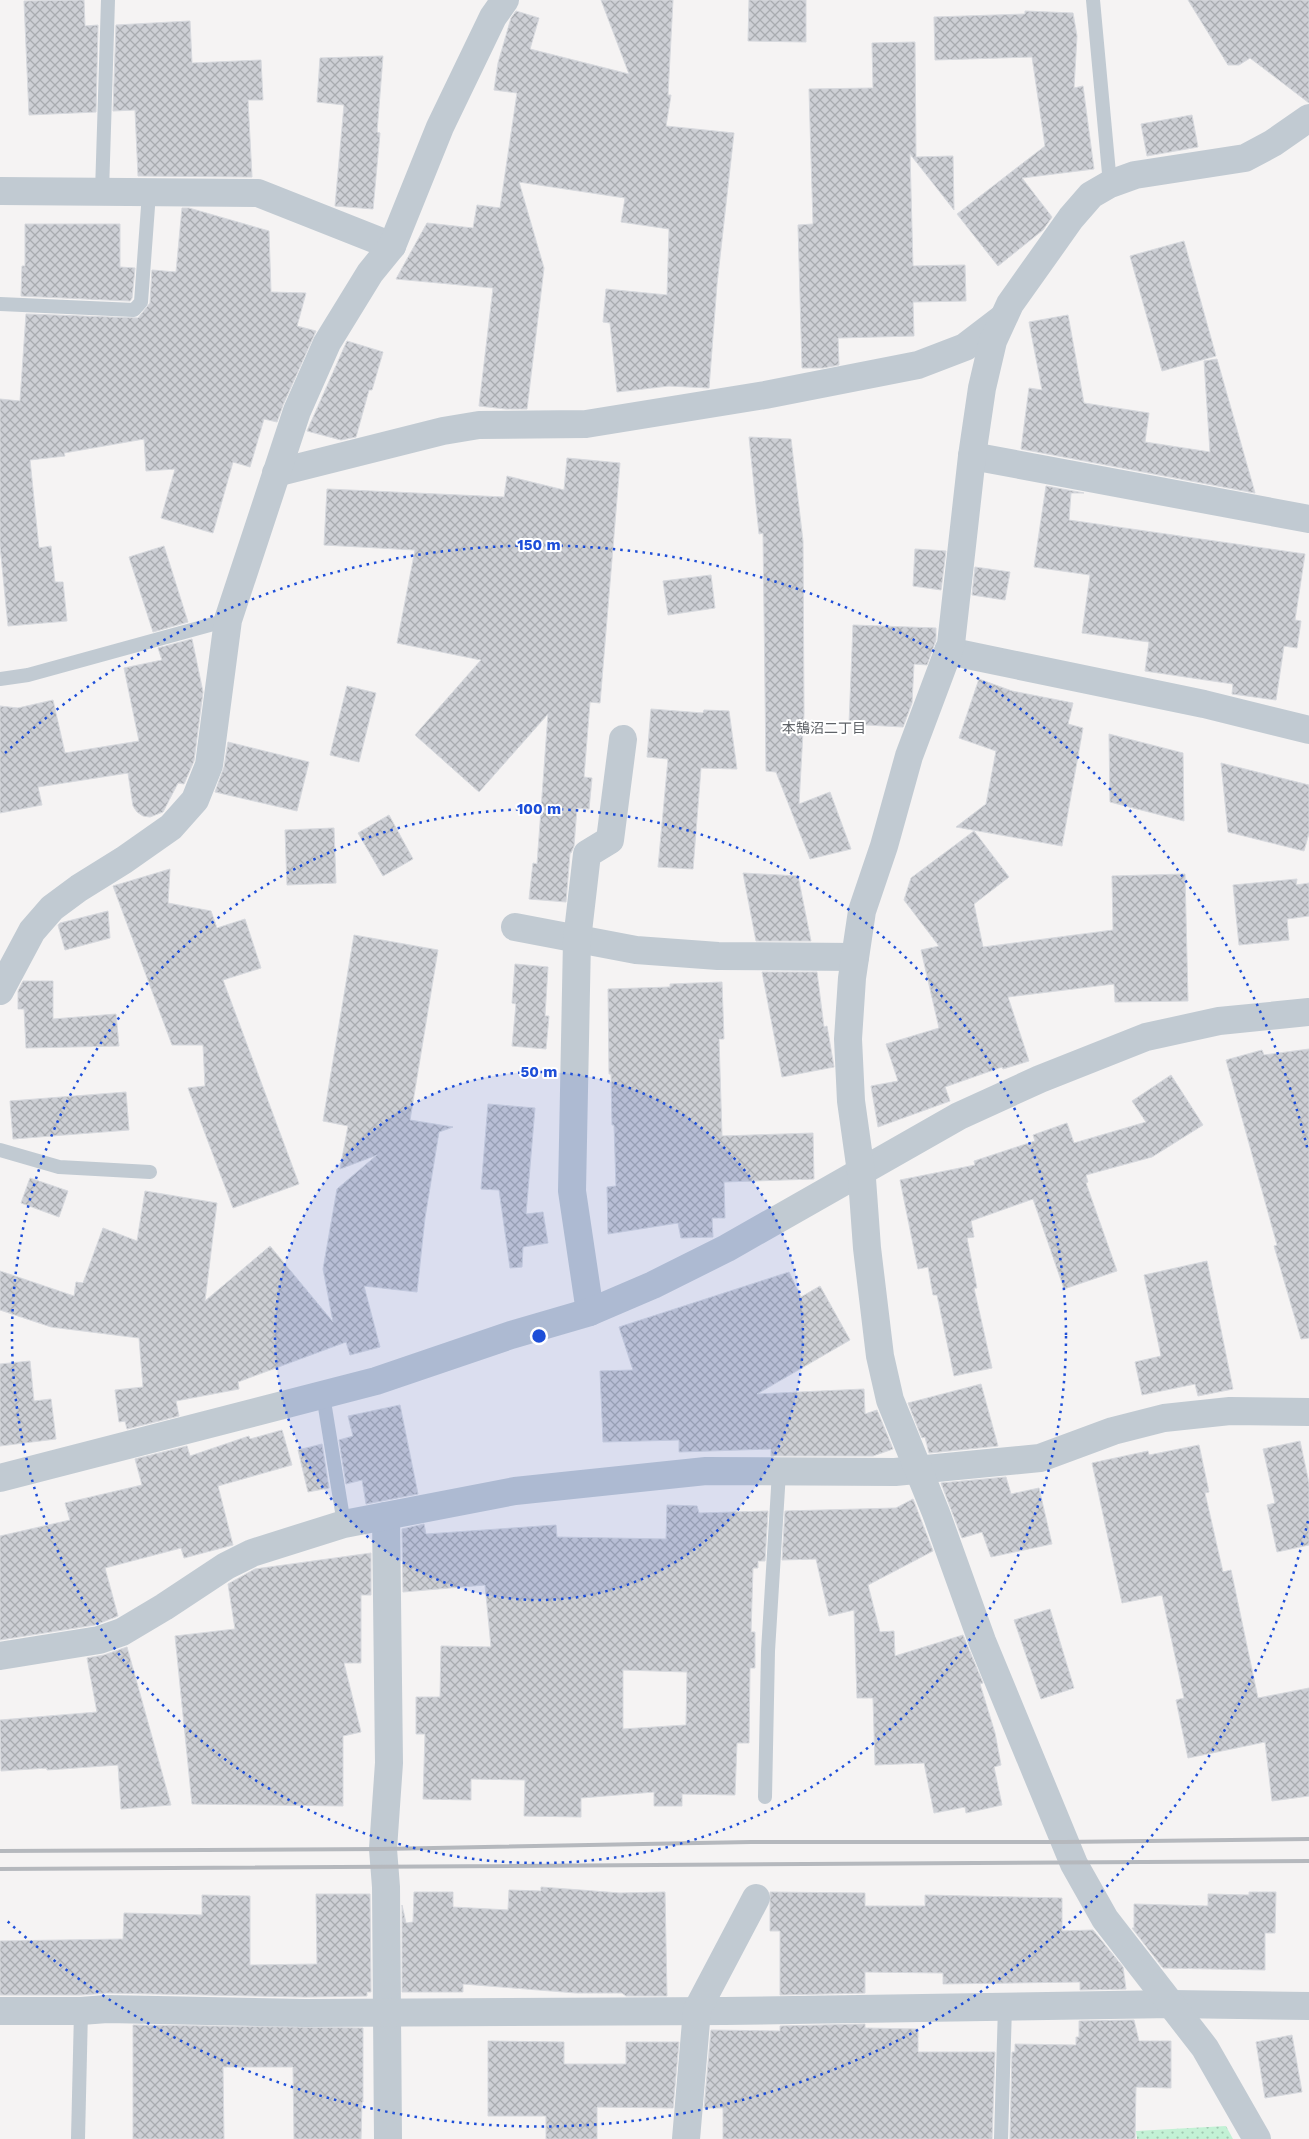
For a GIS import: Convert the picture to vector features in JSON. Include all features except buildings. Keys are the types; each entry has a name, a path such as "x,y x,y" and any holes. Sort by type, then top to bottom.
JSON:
{"street":[{"path":"0,991 32,930 52,908 171,827 195,800 209,765 228,620 297,411 327,343 370,273 392,246 440,127 493,17 505,0"},
{"path":"1257,2139 1204,2048 1105,1919 1074,1864 985,1650 919,1470 890,1400 880,1356 867,1248 861,1170 851,1101 848,1039 855,957 862,911 884,846 910,756 948,651 956,612 972,456 982,388 993,341 1010,304 1070,218 1092,195 1110,184 1135,175 1245,158 1273,144 1309,118"},
{"path":"0,191 258,193 392,246"},
{"path":"276,473 452,430 479,426 586,424 765,395 918,365 965,347 1004,317"},
{"path":"972,456 1309,519"},
{"path":"948,651 1204,704 1309,730"},
{"path":"590,1312 572,1191 577,940 588,854 610,840 623,738"},
{"path":"515,927 636,950 718,956 855,957"},
{"path":"0,1478 376,1381 511,1335 590,1312 653,1285 710,1256 958,1116 1040,1079 1146,1037 1219,1020 1309,1012"},
{"path":"0,1656 99,1640 122,1632 226,1566 252,1553 344,1524 515,1491 706,1471 919,1470 1040,1458 1114,1431 1173,1417 1230,1411 1309,1412"},
{"path":"386,1516 389,1763 383,1849 386,1887 388,2139"},
{"path":"686,2139 697,2010 756,1898"},
{"path":"0,2012 106,2009 305,2013 1005,2008 1172,2004 1309,2006"}],"lane":[{"path":"102,192 108,0"},
{"path":"1093,0 1110,184"},
{"path":"0,304 134,310 141,302 149,192"},
{"path":"0,679 28,675 228,620"},
{"path":"0,1150 59,1167 150,1172"},
{"path":"323,1395 344,1524"},
{"path":"765,1797 768,1651 779,1472"},
{"path":"1001,2139 1005,2008"},
{"path":"78,2139 81,2011"}],"green space":[{"path":"1226,2126 1233,2139 1137,2139 1136,2131"}],"railway":[{"path":"0,1851 383,1849 751,1842 1064,1842 1309,1839"},
{"path":"0,1869 1309,1861"}],"district":[{"name":"本鵠沼二丁目","path":"824,728"}]}
